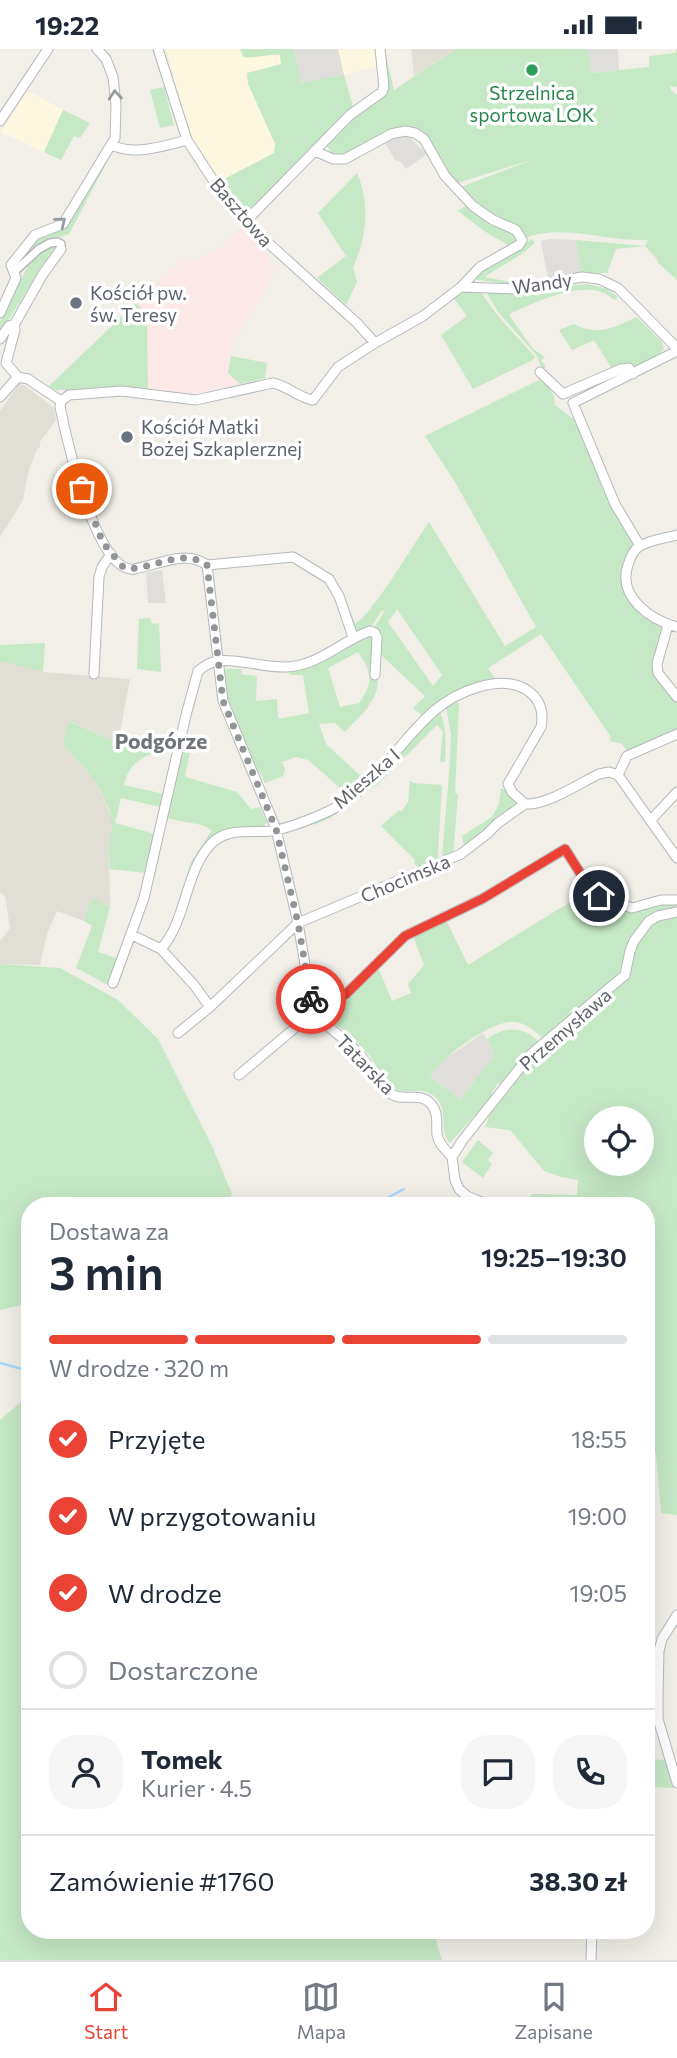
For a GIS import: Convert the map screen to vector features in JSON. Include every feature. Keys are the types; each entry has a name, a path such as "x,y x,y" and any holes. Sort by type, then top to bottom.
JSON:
{"street":[{"path":"0,121 8,101 48,49"},
{"path":"13,268 36,235 63,224 112,145 117,124 113,77 106,59 97,49"},
{"name":"Basztowa","path":"158,49 187,140 224,197 245,222 357,323 375,343"},
{"path":"245,222 359,107 383,91 380,49"},
{"path":"315,151 327,157 345,159 391,134 405,131 415,133 424,139 445,176 473,206 493,220 516,230 523,237 522,240 519,245 480,267 461,287 423,316 335,370 311,401 273,383 196,400 122,391 69,395 61,401 60,407 72,463 98,533 121,566 127,569 183,557 196,559 207,565 293,557 329,579 339,596 352,637"},
{"path":"112,145 124,149 154,148 187,140"},
{"path":"13,268 44,245 57,242 61,244 61,249 43,274 14,325 6,363 18,377"},
{"path":"0,263 13,268"},
{"path":"0,313 16,278 13,268"},
{"name":"Wandy","path":"461,287 518,289 582,277 599,279 618,288 677,351"},
{"path":"0,339 9,326 14,325"},
{"path":"640,546 615,504 573,403 677,351"},
{"path":"540,372 563,394 621,369 628,368 633,374"},
{"path":"0,397 18,377 25,377 61,401"},
{"path":"677,535 640,546 627,568 625,580 639,607 672,626 657,664 657,673 677,697"},
{"path":"94,674 100,572 111,554"},
{"path":"207,565 225,707 276,829 298,923 312,1006 316,1013"},
{"path":"113,983 144,898 196,675 204,667 218,660 264,667 302,665 336,651 352,637 370,631 375,633 374,675"},
{"name":"Mieszka I","path":"161,949 172,933 198,865 212,843 219,837 233,833 276,829 332,809 349,799 385,765 433,711 451,698 503,683 522,687 538,701 543,718 541,727 508,784 512,792 525,804"},
{"path":"677,734 627,756 618,775 677,858"},
{"name":"Chocimska","path":"298,923 461,854 525,804 534,805 599,774 609,772 618,775"},
{"path":"651,820 677,793"},
{"path":"239,1075 309,1016 353,988 405,936 482,899 565,849 589,887 599,896 632,908 661,900 677,900"},
{"name":"Przemysława","path":"452,1157 531,1054 625,975 629,951 641,930 658,916 677,912"},
{"path":"178,1033 210,1007 298,923"},
{"path":"132,935 161,949 210,1007"},
{"name":"Tatarska","path":"316,1013 360,1056 375,1078 394,1096 417,1097 431,1104 436,1114 441,1145 452,1157"},
{"path":"452,1157 454,1180 459,1189 469,1197"},
{"path":"677,1615 662,1639 659,1651 658,1719 677,1783"},
{"path":"591,1960 592,1939"}],"shaded area":[{"path":"166,49 294,49 301,83 318,81 342,68 338,49 375,49 377,66 344,75 353,106 243,210 231,198 191,137"},
{"path":"294,49 338,49 344,75 301,84"},
{"path":"411,49 456,49 414,76"},
{"path":"587,49 618,49 619,70 591,73"},
{"path":"28,91 63,110 44,152 1,132"},
{"path":"406,134 427,154 406,169 401,162 395,160 384,141"},
{"path":"240,227 269,255 268,258 276,271 237,337 233,339 231,356 267,363 265,378 193,394 148,390 147,315 136,303 183,259 192,262 205,256 226,243"},
{"path":"576,240 581,272 548,279 541,241"},
{"path":"19,384 54,408 56,420 40,442 28,473 23,500 0,537 0,411"},
{"path":"162,570 166,603 148,603 146,573"},
{"path":"0,661 43,672 130,679 118,743 70,721 63,744 97,783 112,818 109,850 110,907 92,899 84,921 57,911 47,934 40,965 0,964 0,941 10,928 5,896 0,892"},
{"path":"483,1033 495,1054 460,1100 430,1076 438,1064"}],"green space":[{"path":"240,49 294,49 301,83 344,75 353,106 252,209 243,210 231,198 219,179 274,153 275,144 248,84 247,73 281,64 280,55 243,57"},
{"path":"384,49 394,90 456,49 587,49 592,73 649,67 649,56 675,53 677,49 677,87 670,86 677,95 677,280 657,262 645,246 648,240 554,232 525,238 493,218 458,188 534,159 457,183 415,130 344,156 333,156 327,146 360,112 388,92"},
{"path":"164,87 174,125 160,128 150,90"},
{"path":"63,110 90,123 80,138 74,136 61,160 44,152"},
{"path":"109,158 69,234 43,242 18,264 38,239 68,223"},
{"path":"357,173 364,196 364,232 353,267 357,282 346,305 317,278 346,256 318,213"},
{"path":"468,204 516,232 519,241 508,245 484,231 458,211"},
{"path":"532,239 535,243 529,248 485,277 510,282 541,281 509,284 471,279"},
{"path":"576,240 645,246 616,249 607,273 579,273"},
{"path":"57,247 44,263 0,334 0,322 29,264 42,250"},
{"path":"588,284 607,289 618,297 614,300 604,293 579,290 551,297 514,312 508,309 513,312 509,315 533,349 545,357 541,360 546,367 542,369 537,356 498,312 488,295 489,292 527,293"},
{"path":"463,291 479,291 535,357 473,389 441,335 467,316 454,299 432,313"},
{"path":"136,303 147,315 148,390 55,390 49,386"},
{"path":"637,317 662,342 664,348 648,361 626,367 612,369 594,340 572,350 559,330 574,324 590,330 606,329"},
{"path":"231,356 267,363 265,378 240,384 228,373"},
{"path":"543,378 554,396 555,405 581,425 634,542 622,579 664,628 654,664 677,700 677,732 628,752 622,744 610,741 611,737 541,634 488,668 495,679 457,693 425,718 413,708 425,696 380,654 373,629 384,612 382,610 372,626 356,633 347,616 346,600 355,624 372,607 429,522 505,646 536,627 455,482 425,436","holes":["397,609 442,675 433,686 388,622"]},
{"path":"150,618 152,624 159,623 161,672 137,669 139,619"},
{"path":"373,633 372,677 378,681 371,703 345,732 335,723 319,724 326,744 365,780 347,794 308,760 296,757 282,762 285,770 283,776 265,783 259,771 256,772 228,703 225,671 242,669 241,674 257,676 256,701 277,699 278,719 309,713 303,675 290,675 289,670 313,665","holes":["358,652 369,677 367,689 359,703 340,707 328,668"]},
{"path":"45,643 43,672 0,661 0,645"},
{"path":"455,699 459,704 455,793 458,794 453,856 442,858 451,734 446,708"},
{"path":"439,711 445,729 445,762 440,762 443,731 437,725 378,784 330,818 314,825 313,822 329,815"},
{"path":"69,721 118,743 153,753 134,765 124,785 164,794 160,807 121,798 115,823 155,834 146,873 110,869 110,811 97,783 63,744"},
{"path":"185,739 191,746 185,777 237,792 251,809 260,807 267,822 263,827 234,828 217,835 180,898 191,862 212,830 202,825 165,818"},
{"path":"410,780 413,783 442,785 438,855 436,861 418,868 415,860 381,826 399,810 401,812 408,802"},
{"path":"501,788 511,793 519,804 464,847 462,836 492,817 499,804"},
{"path":"588,891 627,910 677,902 677,908 655,915 642,923 629,942 623,965 616,978 543,1038 523,1024 505,1023 468,1041 436,1068 430,1076 460,1100 495,1054 487,1039 500,1032 514,1030 527,1033 539,1042 500,1084 498,1083 493,1095 450,1143 446,1138 442,1109 436,1098 426,1092 400,1091 390,1086 368,1054 328,1017 329,1010 363,985 378,967 392,1001 411,993 408,984 424,965 413,936 446,920 468,965"},
{"path":"92,898 110,907 98,952 119,959 108,985 76,968 92,926 84,921"},
{"path":"677,912 677,1515 661,1513 655,1452 655,1197 529,1197 532,1194 577,1195 578,1180 544,1171 510,1130 485,1127 497,1095 518,1069 625,975 630,951 649,921"},
{"path":"0,964 60,968 118,1000 158,1039 212,1146 232,1194 230,1197 21,1197 21,1305 0,1310"},
{"path":"478,1140 493,1153 488,1160 492,1164 483,1178 462,1162"},
{"path":"21,1402 21,1939 436,1939 442,1960 0,1960 0,1420"},
{"path":"655,1759 665,1760 675,1788 655,1787"}],"waterway":[{"path":"389,1197 404,1189"},
{"path":"0,1363 21,1369"}],"way so far":[{"path":"82,489 103,543 124,568 133,569 188,557 202,561 209,569 223,701 276,829 298,923 311,999"}],"place":[{"name":"Strzelnica sportowa LOK","path":"532,70"},
{"name":"Kościół pw. św. Teresy","path":"76,303"},
{"name":"Kościół Matki Bożej Szkaplerznej","path":"127,437"}],"district":[{"name":"Podgórze","path":"161,740"}],"route":[{"path":"311,999 316,1013 359,983 405,936 482,899 565,849 589,887 599,896"}]}
